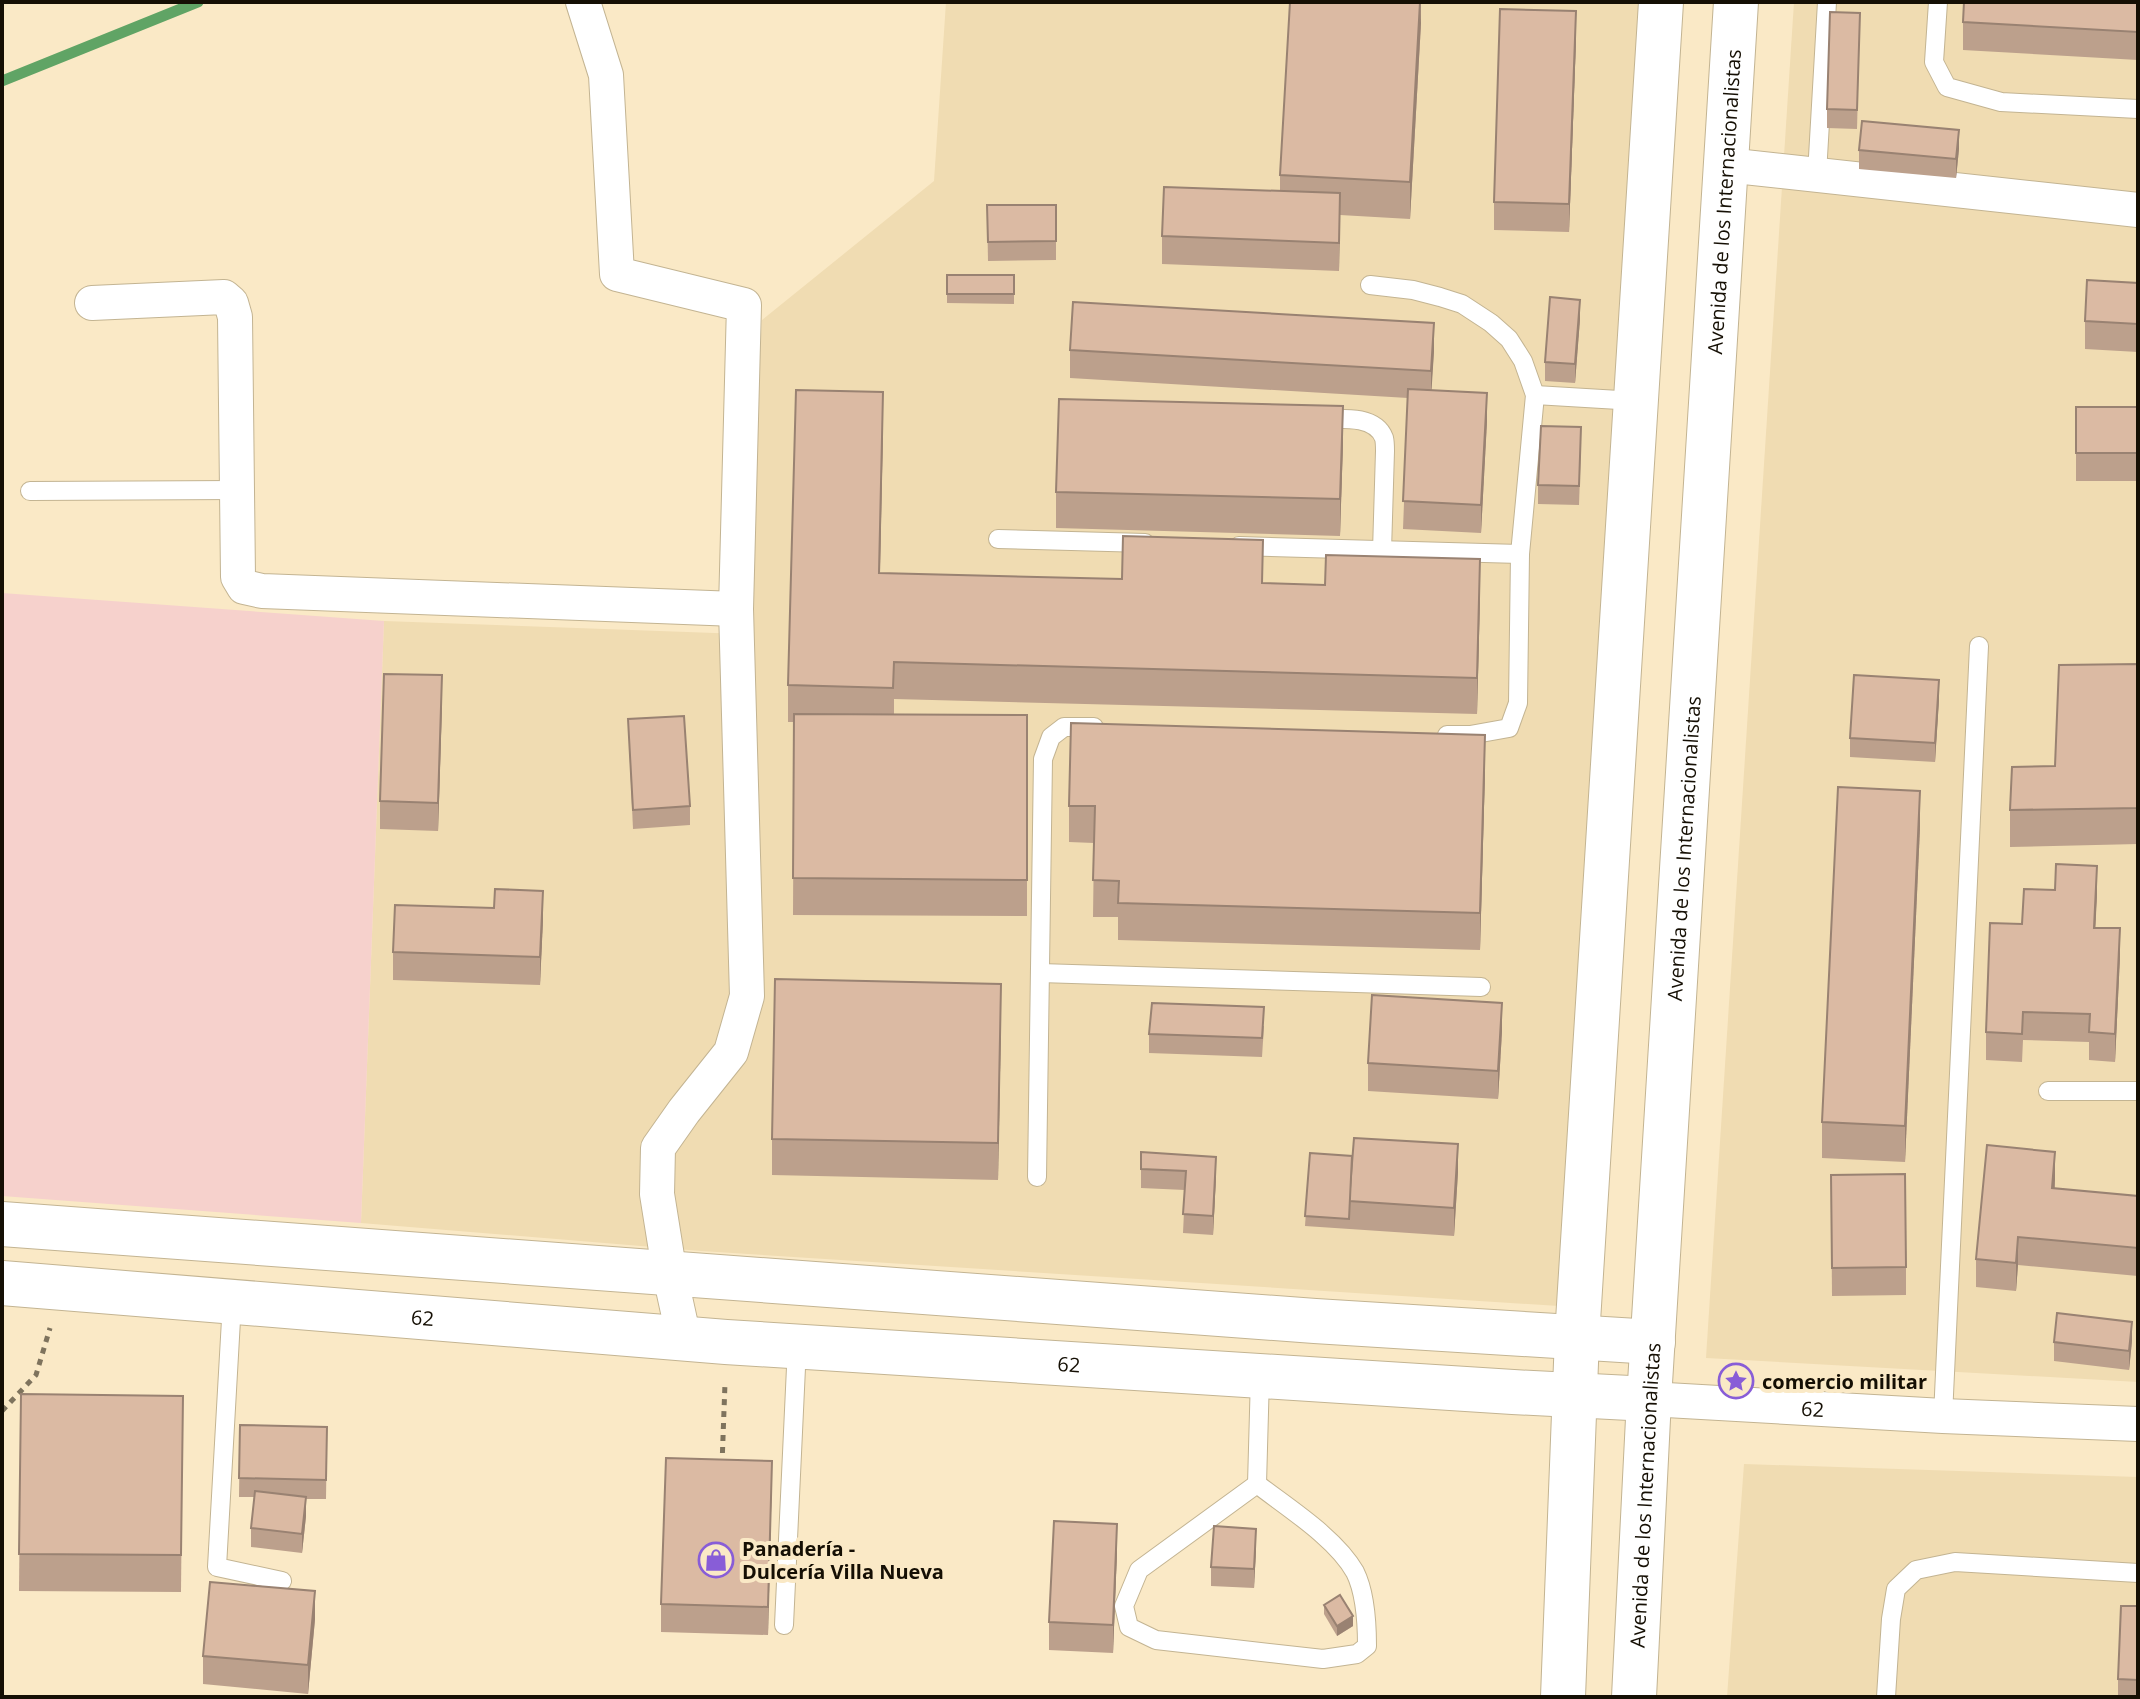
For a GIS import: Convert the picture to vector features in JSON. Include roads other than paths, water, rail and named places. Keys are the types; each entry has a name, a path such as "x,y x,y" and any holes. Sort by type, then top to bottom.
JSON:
{"main road":[{"path":"1563,1697 1577,1337 1661,2"},
{"name":"Avenida de los Internacionalistas","path":"1634,1697 1649,1399 1736,2"},
{"path":"2,1224 670,1275 1653,1342"},
{"name":"62","path":"2,1283 705,1340 1649,1399"}],"street":[{"path":"583,2 606,75 617,274 744,305 736,609 747,996 731,1052 658,1148 657,1194 670,1275 705,1340"},
{"path":"1726,165 2138,210"},
{"path":"92,303 224,297 231,303 235,317 238,577 244,587 262,591 736,609"},
{"name":"62","path":"1649,1399 2138,1424"}],"lane":[{"path":"1817,174 1827,2"},
{"path":"1938,2 1934,62 1947,87 2001,102 2138,109"},
{"path":"1370,285 1440,297 1462,304 1491,323 1509,339 1523,361 1535,395 1520,554 1518,703 1509,728 1470,735 1423,734"},
{"path":"1535,395 1636,401"},
{"path":"1295,418 1356,419 1374,426 1384,437 1382,551"},
{"path":"30,491 237,490"},
{"path":"998,539 1158,544"},
{"path":"1222,546 1520,554"},
{"path":"1943,1416 1979,646"},
{"path":"1037,1177 1043,759 1051,737 1064,727 1111,728"},
{"path":"1040,973 1481,987"},
{"path":"2048,1091 2138,1091"},
{"path":"232,1302 217,1567 282,1581"},
{"path":"784,1625 797,1346"},
{"path":"1257,1484 1260,1376"},
{"path":"1257,1484 1331,1541 1355,1573 1367,1615 1367,1646 1357,1654 1323,1659 1156,1640 1129,1627 1124,1606 1139,1570 1257,1484"},
{"path":"1886,1697 1896,1589 1916,1570 1955,1562 2138,1573"}],"waterway":[{"path":"2,81 198,2"}],"place":[{"name":"comercio militar","path":"1736,1381"},
{"name":"Panadería - Dulcería Villa Nueva","path":"716,1560"}]}
